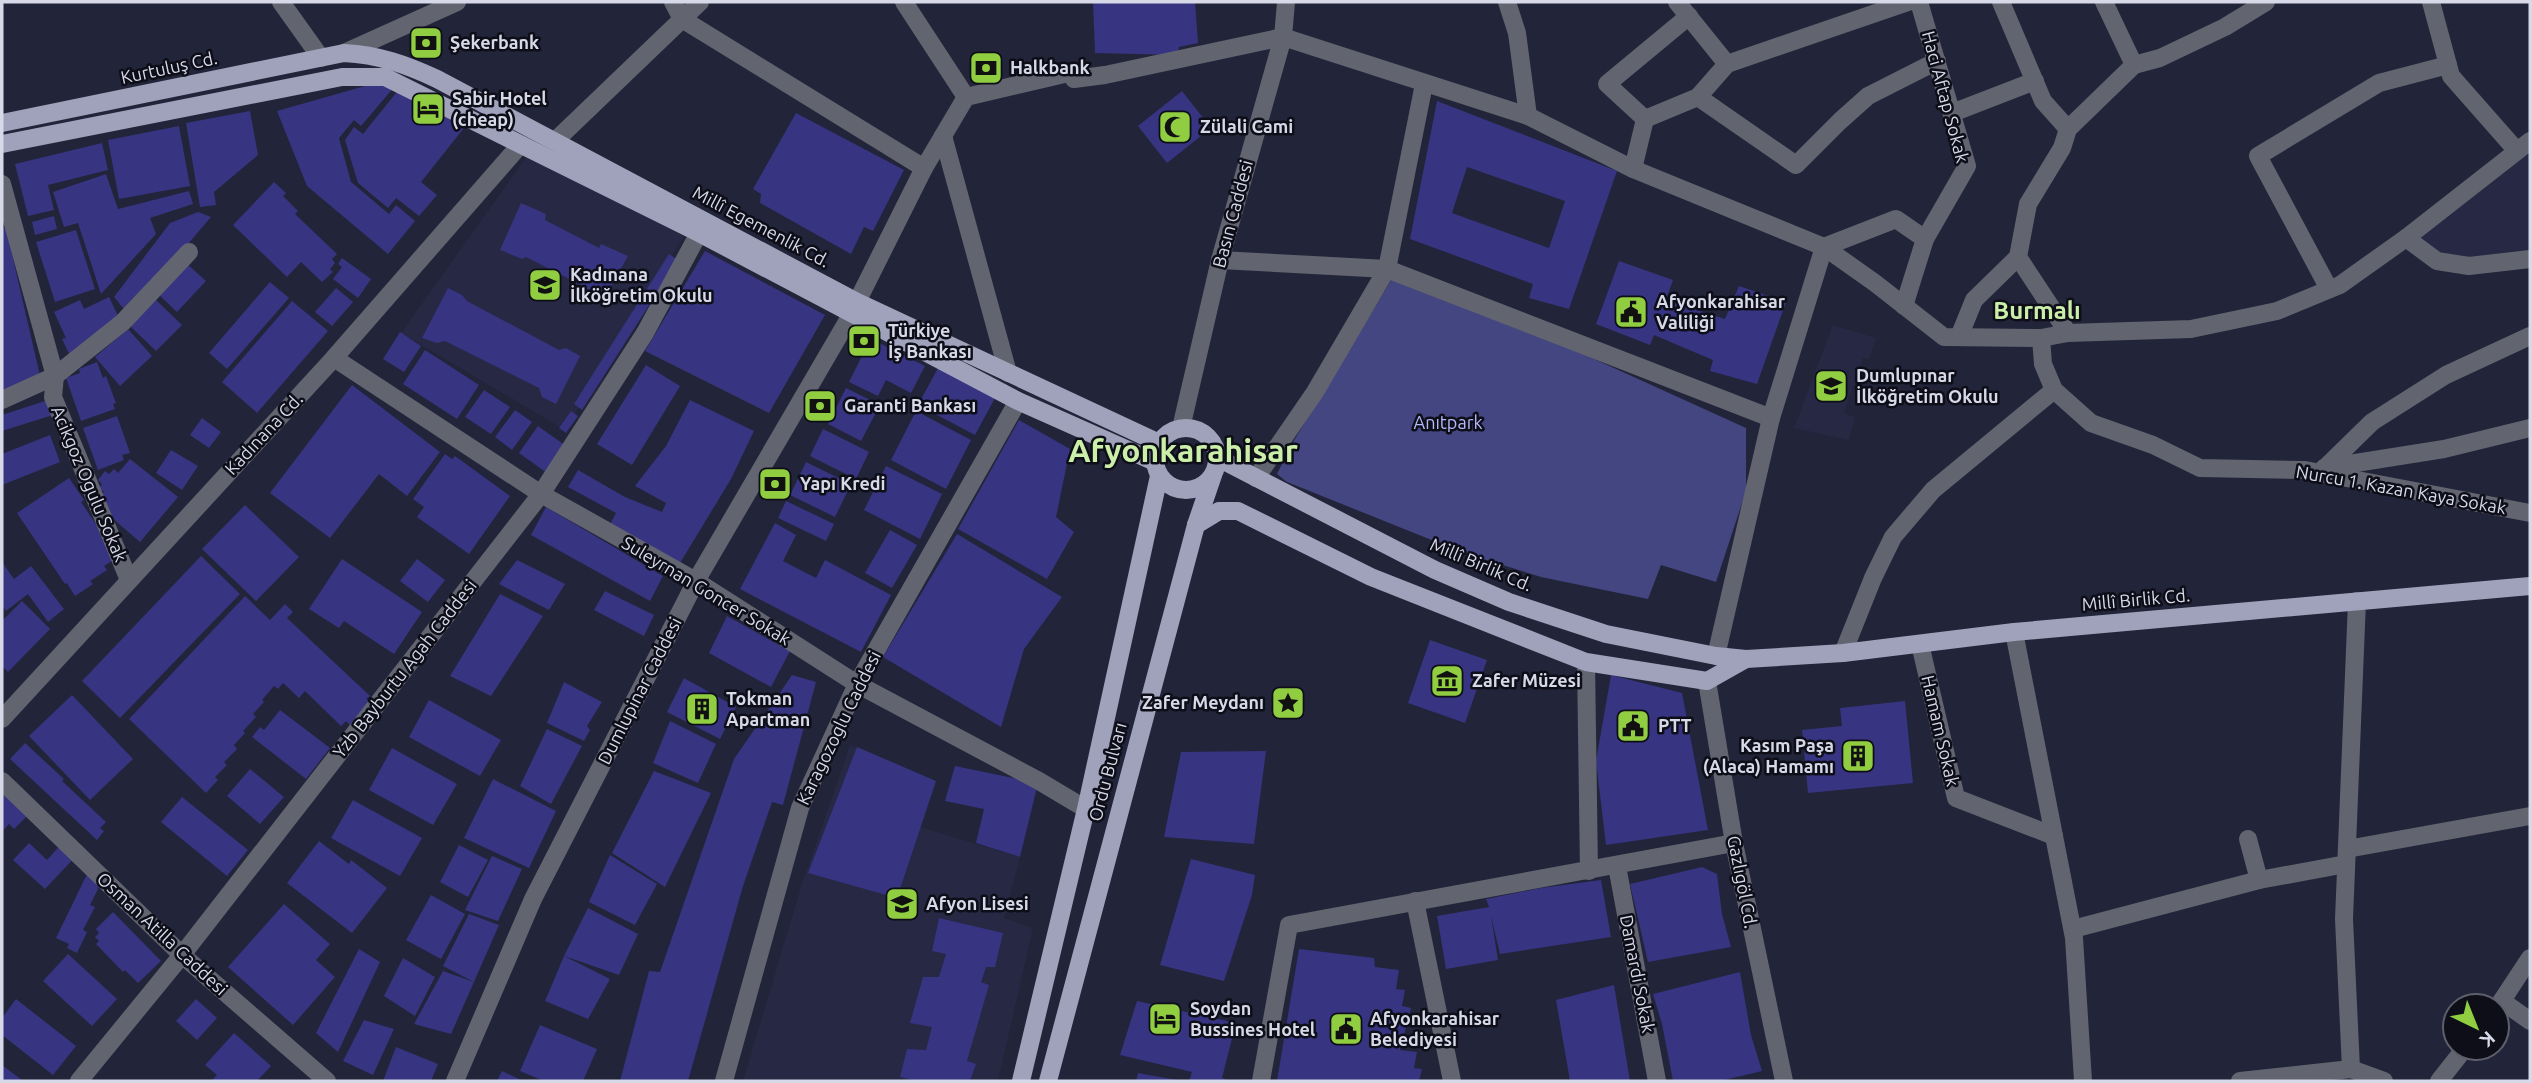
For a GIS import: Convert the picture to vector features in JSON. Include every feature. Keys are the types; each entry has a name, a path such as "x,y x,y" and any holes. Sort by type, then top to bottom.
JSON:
{"main road":[{"name":"Kurtuluş Cd.","path":"2,124 344,53"},
{"name":"Millî Egemenlik Cd.","path":"344,53 374,55 412,67 555,141 1018,401 1157,469"},
{"name":"Millî Egemenlik Cd.","path":"2,144 342,78 385,77 854,309 1008,373 1159,443"},
{"path":"1181,428 1192,428 1210,438 1216,466 1206,483 1197,489 1186,491 1166,484 1157,469 1159,443 1165,436 1181,428"},
{"name":"Millî Birlik Cd.","path":"1216,466 1256,478 1435,570 1509,602 1606,634 1716,656 1746,659 1843,653 2014,632 2530,586"},
{"name":"Ordu Bulvarı","path":"1048,1081 1196,525 1216,466"},
{"name":"Ordu Bulvarı","path":"1021,1081 1086,809 1157,469"},
{"path":"1196,525 1219,511 1238,511 1371,577 1586,662 1707,681 1716,656"},
{"name":"Millî Birlik Cd.","path":"1707,681 1746,659"}],"street":[{"path":"281,2 321,58"},
{"path":"344,53 457,2"},
{"path":"673,2 682,19 924,168"},
{"path":"555,141 700,2"},
{"path":"904,2 966,97 1073,76 1105,75 1283,37 1528,116 1633,169 1824,247 1944,337 2041,338 2068,333 2191,329 2277,311 2340,285 2406,238 2524,146 2451,76 2431,2"},
{"name":"Basın Caddesi","path":"1181,428 1220,260 1283,37 1286,2"},
{"path":"1507,2 1517,33 1528,116"},
{"path":"1645,119 1698,97 1727,64 1908,2"},
{"name":"Haci Aftap Sokak","path":"1904,306 1925,239 1967,166 1919,2"},
{"path":"2001,2 2043,101 2068,129"},
{"path":"2104,2 2134,65"},
{"path":"1959,337 1974,300 2018,257 2028,204 2063,148 2068,129 2134,65 2160,58 2225,27 2266,2"},
{"path":"1645,119 1607,83 1683,9 1727,64"},
{"path":"1698,97 1796,165 1868,96 1937,61"},
{"path":"2329,289 2258,156 2379,83 2448,65"},
{"path":"1952,113 2035,81"},
{"path":"1256,478 1315,393 1387,269 1424,84"},
{"name":"Dumlupinar Caddesi","path":"455,1081 533,899 696,581 854,309 924,168 966,97"},
{"path":"1633,169 1645,119"},
{"path":"943,136 1008,373"},
{"name":"Kadınana Cd.","path":"2,719 334,358 520,145"},
{"name":"Acikgoz Ogulu Sokak","path":"2,184 55,376 53,397 129,580"},
{"path":"1824,247 1896,219 1925,239"},
{"name":"Yzb Bayburtu Agah Caddesi","path":"79,1081 182,955 541,494 645,333 699,233"},
{"path":"2406,238 2437,261 2469,266 2530,259"},
{"path":"1716,656 1771,418 1824,247"},
{"path":"2,400 55,376 123,322 189,253"},
{"path":"2018,257 2068,333"},
{"path":"1220,260 1387,269 1771,418"},
{"path":"2325,468 2372,422 2446,375 2530,336"},
{"name":"Nurcu 1. Kazan Kaya Sokak","path":"2041,338 2043,364 2054,390 2091,424 2153,445 2200,468 2305,470 2530,513"},
{"name":"Suleyrnan Goncer Sokak","path":"334,358 541,494 696,581 857,684 1086,809"},
{"path":"1843,653 1873,578 1893,537 1933,490 2054,390"},
{"name":"Karagozoglu Caddesi","path":"724,1081 800,808 857,684 1018,401"},
{"path":"2305,470 2444,449 2530,428"},
{"path":"2351,1069 2344,919 2357,601"},
{"path":"2014,632 2073,929 2083,1081"},
{"name":"Hamam Sokak","path":"1920,644 1956,798 2054,836"},
{"path":"1586,662 1589,871"},
{"name":"Gazlıgöl Cd.","path":"1707,681 1734,844 1784,1081"},
{"name":"Osman Atilla Caddesi","path":"2,781 182,955 327,1081"},
{"path":"2073,929 2347,856 2530,816"},
{"path":"2248,839 2259,880"},
{"path":"1261,1081 1289,925 1734,844"},
{"name":"Damardi Sokak","path":"1617,866 1657,1081"},
{"path":"1415,901 1452,1081"},
{"path":"2508,992 2530,958"},
{"path":"2511,1010 2530,1021"},
{"path":"2439,1081 2454,1062"},
{"path":"2240,1081 2351,1069 2384,1081"}],"shaded area":[{"path":"2530,147 2530,258 2469,266 2406,238"},
{"name":"Kadınana İlköğretim Okulu","path":"527,156 684,236 565,430 401,333"},
{"name":"Dumlupınar İlköğretim Okulu","path":"1833,325 1876,338 1869,359 1863,358 1844,413 1855,417 1849,440 1794,428"},
{"name":"Afyon Lisesi","path":"850,745 936,781 920,827 1020,857 1004,918 1033,928 998,1081 743,1081 800,890"}],"green space":[{"name":"Anıtpark","path":"1392,279 1581,353 1746,428 1746,491 1716,582 1661,565 1648,599 1541,577 1464,553 1287,482 1277,474 1293,442"}],"building":[{"path":"1093,2 1195,2 1198,43 1179,47 1178,55 1095,53"},
{"path":"379,82 395,86 361,126 354,120 339,138 351,182 389,214 396,205 415,221 388,254 307,186 277,111"},
{"path":"400,88 464,128 421,182 437,195 419,216 396,198 388,208 358,183 345,140 354,127 363,134"},
{"name":"Zülali Cami","path":"1182,91 1211,128 1167,163 1138,126"},
{"path":"1437,101 1617,171 1569,309 1529,298 1533,284 1410,239","holes":["1467,167 1565,201 1549,248 1452,213"]},
{"path":"250,111 258,155 214,192 216,205 200,207 186,123"},
{"path":"796,113 904,170 873,231 864,227 851,254 760,203 761,194 753,189"},
{"path":"179,126 190,186 119,199 108,140"},
{"path":"102,143 108,170 48,185 54,210 28,216 15,164"},
{"path":"106,174 118,209 189,191 193,204 150,218 156,234 101,294 78,223 64,227 53,192"},
{"path":"274,182 286,193 283,196 298,211 295,214 337,254 332,259 335,263 330,269 333,272 322,282 301,262 287,277 233,225"},
{"path":"521,203 546,214 545,220 599,248 601,244 628,256 602,303 581,292 583,286 526,257 522,259 500,250"},
{"path":"198,212 211,217 128,314 114,297 170,223"},
{"path":"54,216 57,229 35,235 32,222"},
{"path":"6,228 41,380 2,390 2,229"},
{"path":"76,230 95,289 55,302 36,242"},
{"path":"705,251 825,315 769,413 645,351"},
{"path":"669,254 678,260 582,410 574,404"},
{"path":"342,258 371,279 358,298 333,279 342,267 338,264"},
{"path":"1619,261 1673,280 1666,300 1725,319 1739,286 1786,302 1757,384 1710,371 1713,360 1654,335 1650,345 1596,324"},
{"path":"186,263 206,281 177,312 158,294"},
{"path":"270,282 289,298 227,369 209,353"},
{"path":"336,288 353,302 332,326 315,312"},
{"path":"448,288 559,350 566,348 580,356 556,404 542,397 539,388 445,341 437,343 422,338"},
{"path":"109,297 119,318 70,356 62,339 66,338 54,312 80,300 84,309"},
{"path":"154,298 182,325 156,351 129,325"},
{"path":"292,301 328,331 257,413 222,382"},
{"path":"128,329 152,356 120,386 95,357"},
{"path":"400,332 421,346 404,372 383,359"},
{"path":"875,341 925,366 911,393 886,380 878,396 849,382 868,344 872,347"},
{"path":"425,350 479,385 457,419 403,384"},
{"path":"97,362 103,378 106,376 116,403 113,404 115,409 81,421 66,378"},
{"path":"646,365 680,386 632,465 597,444"},
{"path":"938,368 995,398 975,435 918,405"},
{"path":"352,385 440,452 407,496 379,474 330,538 270,493"},
{"path":"846,388 880,405 861,441 828,424"},
{"path":"484,390 510,407 491,434 465,417"},
{"path":"48,400 53,415 2,431 2,415"},
{"path":"690,400 754,431 731,479 680,563 608,528 616,513 568,487 578,470 625,497 662,512 666,503 635,486 666,446"},
{"path":"515,410 532,422 512,450 495,437"},
{"path":"571,411 578,416 566,433 559,428"},
{"path":"916,411 971,440 946,489 891,460"},
{"path":"117,416 130,453 122,455 124,460 98,470 83,428"},
{"path":"202,418 221,432 209,448 190,435"},
{"path":"1019,420 1070,449 1056,517 1074,532 1047,579 958,529"},
{"path":"538,426 566,446 547,473 519,453"},
{"path":"823,429 869,452 856,479 810,456"},
{"path":"50,435 60,462 2,485 2,454"},
{"path":"171,450 198,466 182,490 156,473"},
{"path":"445,454 452,459 455,456 510,496 469,554 417,517 424,507 413,499"},
{"path":"130,459 178,497 140,542 104,511 103,504 106,501 101,496 104,492 99,488 102,484 98,480 105,471 109,474 114,469 118,473"},
{"path":"806,462 851,484 835,517 790,495"},
{"path":"886,466 942,494 920,539 864,510"},
{"path":"69,478 84,500 81,502 118,557 104,566 107,570 90,581 93,584 75,596 17,513"},
{"path":"786,501 834,524 826,541 778,518"},
{"path":"245,505 299,557 256,601 202,549"},
{"path":"546,507 663,576 650,601 531,535"},
{"path":"775,523 796,535 783,561 816,578 825,560 891,595 861,652 740,589"},
{"path":"890,530 917,545 892,588 865,573"},
{"path":"957,534 1062,597 1024,649 1001,727 883,657"},
{"path":"201,556 240,594 120,718 82,681"},
{"path":"342,559 422,612 394,654 344,621 339,628 309,609"},
{"path":"417,559 445,580 428,602 400,581"},
{"path":"517,560 565,584 549,610 499,584"},
{"path":"2,562 14,579 31,566 64,609 48,622 28,594 6,611 2,606"},
{"path":"605,591 654,615 644,636 594,610"},
{"path":"500,594 543,616 491,696 450,676"},
{"path":"245,596 270,620 285,604 293,612 287,618 370,696 366,699 370,702 350,725 346,721 341,726 305,691 299,698 283,683 278,689 274,686 253,714 256,717 234,745 237,749 224,762 227,765 215,777 218,780 206,793 129,719"},
{"path":"22,601 50,629 8,672 2,666 2,621"},
{"path":"727,616 790,651 771,687 709,653"},
{"name":"Zafer Müzesi","path":"1430,640 1487,660 1465,723 1408,703"},
{"path":"792,675 816,682 783,805 772,802 743,886 688,1081 620,1081 649,971 660,972 734,759"},
{"path":"1611,675 1682,693 1708,830 1606,845 1596,761"},
{"name":"Tokman Apartman","path":"684,678 736,707 720,739 667,712"},
{"path":"564,682 602,702 587,726 590,730 584,741 547,723"},
{"path":"72,695 133,759 90,800 29,736"},
{"path":"429,700 501,740 480,776 409,737"},
{"name":"Kasım Paşa (Alaca) Hamamı","path":"1905,701 1913,783 1808,793 1802,730 1842,726 1840,708"},
{"path":"280,710 330,748 306,779 252,737 260,727 264,730"},
{"path":"670,721 716,744 698,783 653,763"},
{"path":"547,729 582,746 551,804 520,786"},
{"path":"25,743 106,822 100,828 104,831 97,840 10,759"},
{"path":"857,747 936,781 897,898 808,873"},
{"path":"392,748 457,784 433,825 369,790"},
{"path":"1266,751 1254,844 1164,837 1181,752"},
{"path":"955,766 1038,783 1020,857 976,843 984,809 945,801"},
{"path":"250,769 284,797 260,824 227,796"},
{"path":"654,771 711,793 665,887 612,853"},
{"path":"493,779 556,811 529,868 464,838"},
{"path":"2,789 28,815 14,829 9,824 2,832"},
{"path":"182,797 248,850 227,876 161,822"},
{"path":"353,800 422,838 400,876 331,838"},
{"path":"319,841 349,864 351,860 387,888 352,933 287,883"},
{"path":"63,842 77,855 45,889 13,860 29,843 47,860"},
{"path":"459,845 488,860 468,897 440,882"},
{"path":"610,855 657,884 635,925 589,902"},
{"path":"492,856 522,869 498,921 465,910"},
{"path":"1191,859 1255,875 1252,895 1224,981 1160,965"},
{"path":"1702,867 1717,874 1722,914 1731,947 1648,962 1630,884"},
{"path":"89,870 102,881 90,905 95,907 83,930 87,932 77,953 67,948 69,944 56,938"},
{"path":"1601,880 1611,937 1500,954 1491,916 1498,960 1446,969 1437,916 1489,907 1486,899"},
{"path":"431,895 465,914 441,959 406,940"},
{"path":"284,904 330,944 316,960 335,977 293,1025 228,967"},
{"path":"588,908 638,934 619,975 564,956"},
{"path":"113,912 161,961 138,983 125,970 123,972 96,944 99,941 95,937 99,933 96,929"},
{"path":"469,914 499,925 474,982 443,966"},
{"path":"939,918 1003,933 995,967 986,967 981,982 989,985 967,1061 976,1064 970,1081 917,1081 900,1077 907,1049 926,1050 932,1027 910,1023 923,977 939,977 946,954 932,951"},
{"path":"359,949 380,962 338,1052 316,1033"},
{"name":"Afyonkarahisar Belediyesi","path":"1299,949 1374,958 1375,967 1399,970 1396,989 1405,990 1402,1006 1411,1008 1400,1050 1417,1052 1414,1068 1422,1069 1419,1081 1277,1081"},
{"path":"68,954 117,999 92,1026 43,981"},
{"path":"564,956 610,979 588,1019 545,1001"},
{"path":"403,958 435,977 415,1016 384,996"},
{"path":"443,971 474,982 451,1034 414,1024"},
{"path":"1740,972 1751,1035 1762,1071 1720,1081 1673,1081 1653,994"},
{"path":"1614,985 1630,1081 1570,1081 1556,1000"},
{"path":"16,999 76,1046 53,1075 2,1035 2,1018"},
{"path":"196,999 217,1018 197,1040 176,1021"},
{"path":"1137,1001 1236,1023 1222,1078 1230,1081 1189,1081 1192,1072 1120,1055"},
{"path":"364,1020 394,1029 373,1075 343,1061"},
{"path":"540,1025 597,1049 583,1081 544,1081 520,1071"},
{"path":"234,1033 271,1066 257,1081 211,1081 217,1075 205,1065"},
{"path":"396,1047 438,1064 431,1081 383,1081"},
{"path":"2,1065 23,1081 2,1081"},
{"path":"502,1071 523,1081 497,1081"},
{"path":"1138,1073 1177,1080 1177,1081 1136,1081"}],"place":[{"name":"Şekerbank","path":"426,43"},
{"name":"Halkbank","path":"986,68"},
{"name":"Sabir Hotel (cheap)","path":"428,109"},
{"name":"Zülali Cami","path":"1175,127"},
{"name":"Kadınana İlköğretim Okulu","path":"545,285"},
{"name":"Afyonkarahisar Valiliği","path":"1631,312"},
{"name":"Türkiye İş Bankası","path":"864,341"},
{"name":"Dumlupınar İlköğretim Okulu","path":"1831,386"},
{"name":"Garanti Bankası","path":"820,406"},
{"name":"Yapı Kredi","path":"775,484"},
{"name":"Zafer Müzesi","path":"1447,681"},
{"name":"Zafer Meydanı","path":"1288,703"},
{"name":"Tokman Apartman","path":"702,709"},
{"name":"PTT","path":"1633,726"},
{"name":"Kasım Paşa (Alaca) Hamamı","path":"1858,756"},
{"name":"Afyon Lisesi","path":"902,904"},
{"name":"Soydan Bussines Hotel","path":"1165,1019"},
{"name":"Afyonkarahisar Belediyesi","path":"1346,1029"}],"district":[{"name":"Burmalı","path":"2037,311"},
{"name":"Afyonkarahisar","path":"1183,451"}]}
